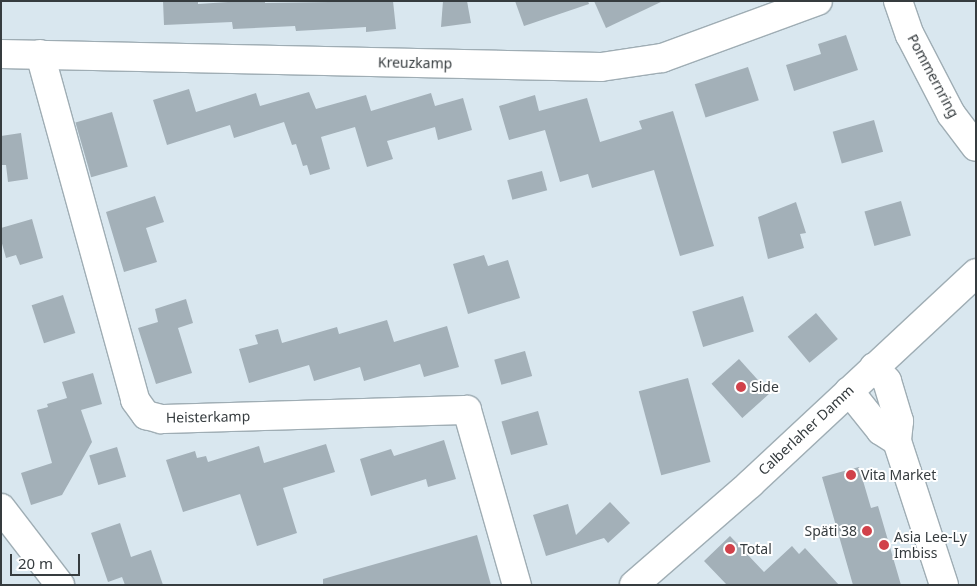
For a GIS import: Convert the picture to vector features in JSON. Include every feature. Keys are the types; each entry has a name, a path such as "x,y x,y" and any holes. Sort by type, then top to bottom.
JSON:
{"street":[{"name":"Kreuzkamp","path":"1,54 601,67 662,58 818,1"},
{"name":"Pommernring","path":"898,1 910,35 951,114 976,147"},
{"name":"Heisterkamp","path":"40,54 135,400 146,415 161,419 467,410 517,585"},
{"name":"Calberlaher Damm","path":"634,585 750,484 874,366 976,273"},
{"path":"874,366 887,381 899,421 897,441 944,585"},
{"path":"849,391 881,431 897,441"},
{"path":"1,508 60,585"}],"building":[{"path":"163,1 198,1 198,4 243,1 265,1 265,3 393,1 396,29 366,32 366,27 296,31 295,26 233,29 232,22 164,25"},
{"path":"443,1 467,1 471,23 441,27"},
{"path":"515,1 588,1 589,4 524,26"},
{"path":"594,1 663,1 606,28"},
{"path":"846,35 858,70 794,91 786,65 821,54 818,44"},
{"path":"748,67 759,100 706,118 695,84"},
{"path":"189,89 196,112 256,93 260,106 309,92 316,109 366,95 371,111 431,93 435,106 463,98 472,130 438,140 435,127 387,141 393,159 367,167 355,127 321,137 330,169 310,175 307,165 303,166 296,144 292,145 284,122 234,138 230,125 167,145 153,100"},
{"path":"535,95 539,111 587,98 600,142 642,129 639,121 673,111 714,246 680,256 654,170 592,188 588,174 560,182 545,130 509,140 499,106"},
{"path":"112,112 128,167 91,177 75,122"},
{"path":"874,120 883,152 842,164 833,132"},
{"path":"21,133 28,179 8,182 6,165 1,165 1,136"},
{"path":"542,171 547,190 512,200 507,180"},
{"path":"155,196 164,222 146,228 157,262 124,272 106,212"},
{"path":"901,201 911,236 874,246 864,211"},
{"path":"796,202 806,233 800,234 804,248 768,259 758,217"},
{"path":"32,219 43,258 20,265 16,255 6,258 1,240 1,228"},
{"path":"484,255 488,266 508,260 520,298 468,314 453,264"},
{"path":"63,295 75,333 44,343 32,305"},
{"path":"743,296 754,331 703,347 692,311"},
{"path":"186,299 193,323 178,328 192,373 156,384 138,328 158,322 155,309"},
{"path":"816,313 838,339 810,363 788,337"},
{"path":"387,320 394,342 447,326 459,367 424,377 420,364 364,381 360,367 314,381 309,365 249,383 239,349 258,344 255,335 278,329 282,343 337,327 339,334"},
{"path":"525,351 532,376 501,385 494,360"},
{"name":"Side","path":"739,359 770,393 742,418 712,384"},
{"path":"93,373 102,404 81,410 92,442 62,495 31,505 21,473 52,463 37,410 48,407 47,404 67,398 62,382"},
{"path":"688,378 711,462 661,475 639,391"},
{"path":"538,411 548,445 511,455 501,421"},
{"path":"444,440 456,479 428,487 426,479 371,496 360,459 391,449 394,456"},
{"path":"326,444 335,472 283,488 297,533 257,546 240,494 183,512 166,460 195,451 197,458 206,456 208,462 259,446 264,463"},
{"path":"117,447 126,477 98,485 89,455"},
{"path":"859,467 871,508 878,506 901,585 853,585 822,477"},
{"path":"610,502 630,523 608,543 604,538 546,556 533,515 568,504 576,535"},
{"path":"120,523 131,557 151,550 163,585 125,585 122,577 108,582 91,533"},
{"path":"477,535 491,585 323,585 323,579"},
{"path":"730,536 764,572 792,546 799,554 805,548 839,585 727,585 704,561"}],"place":[{"name":"Side","path":"741,387"},
{"name":"Vita Market","path":"851,475"},
{"name":"Späti 38","path":"867,531"},
{"name":"Asia Lee-Ly Imbiss","path":"884,545"},
{"name":"Total","path":"730,549"}]}
